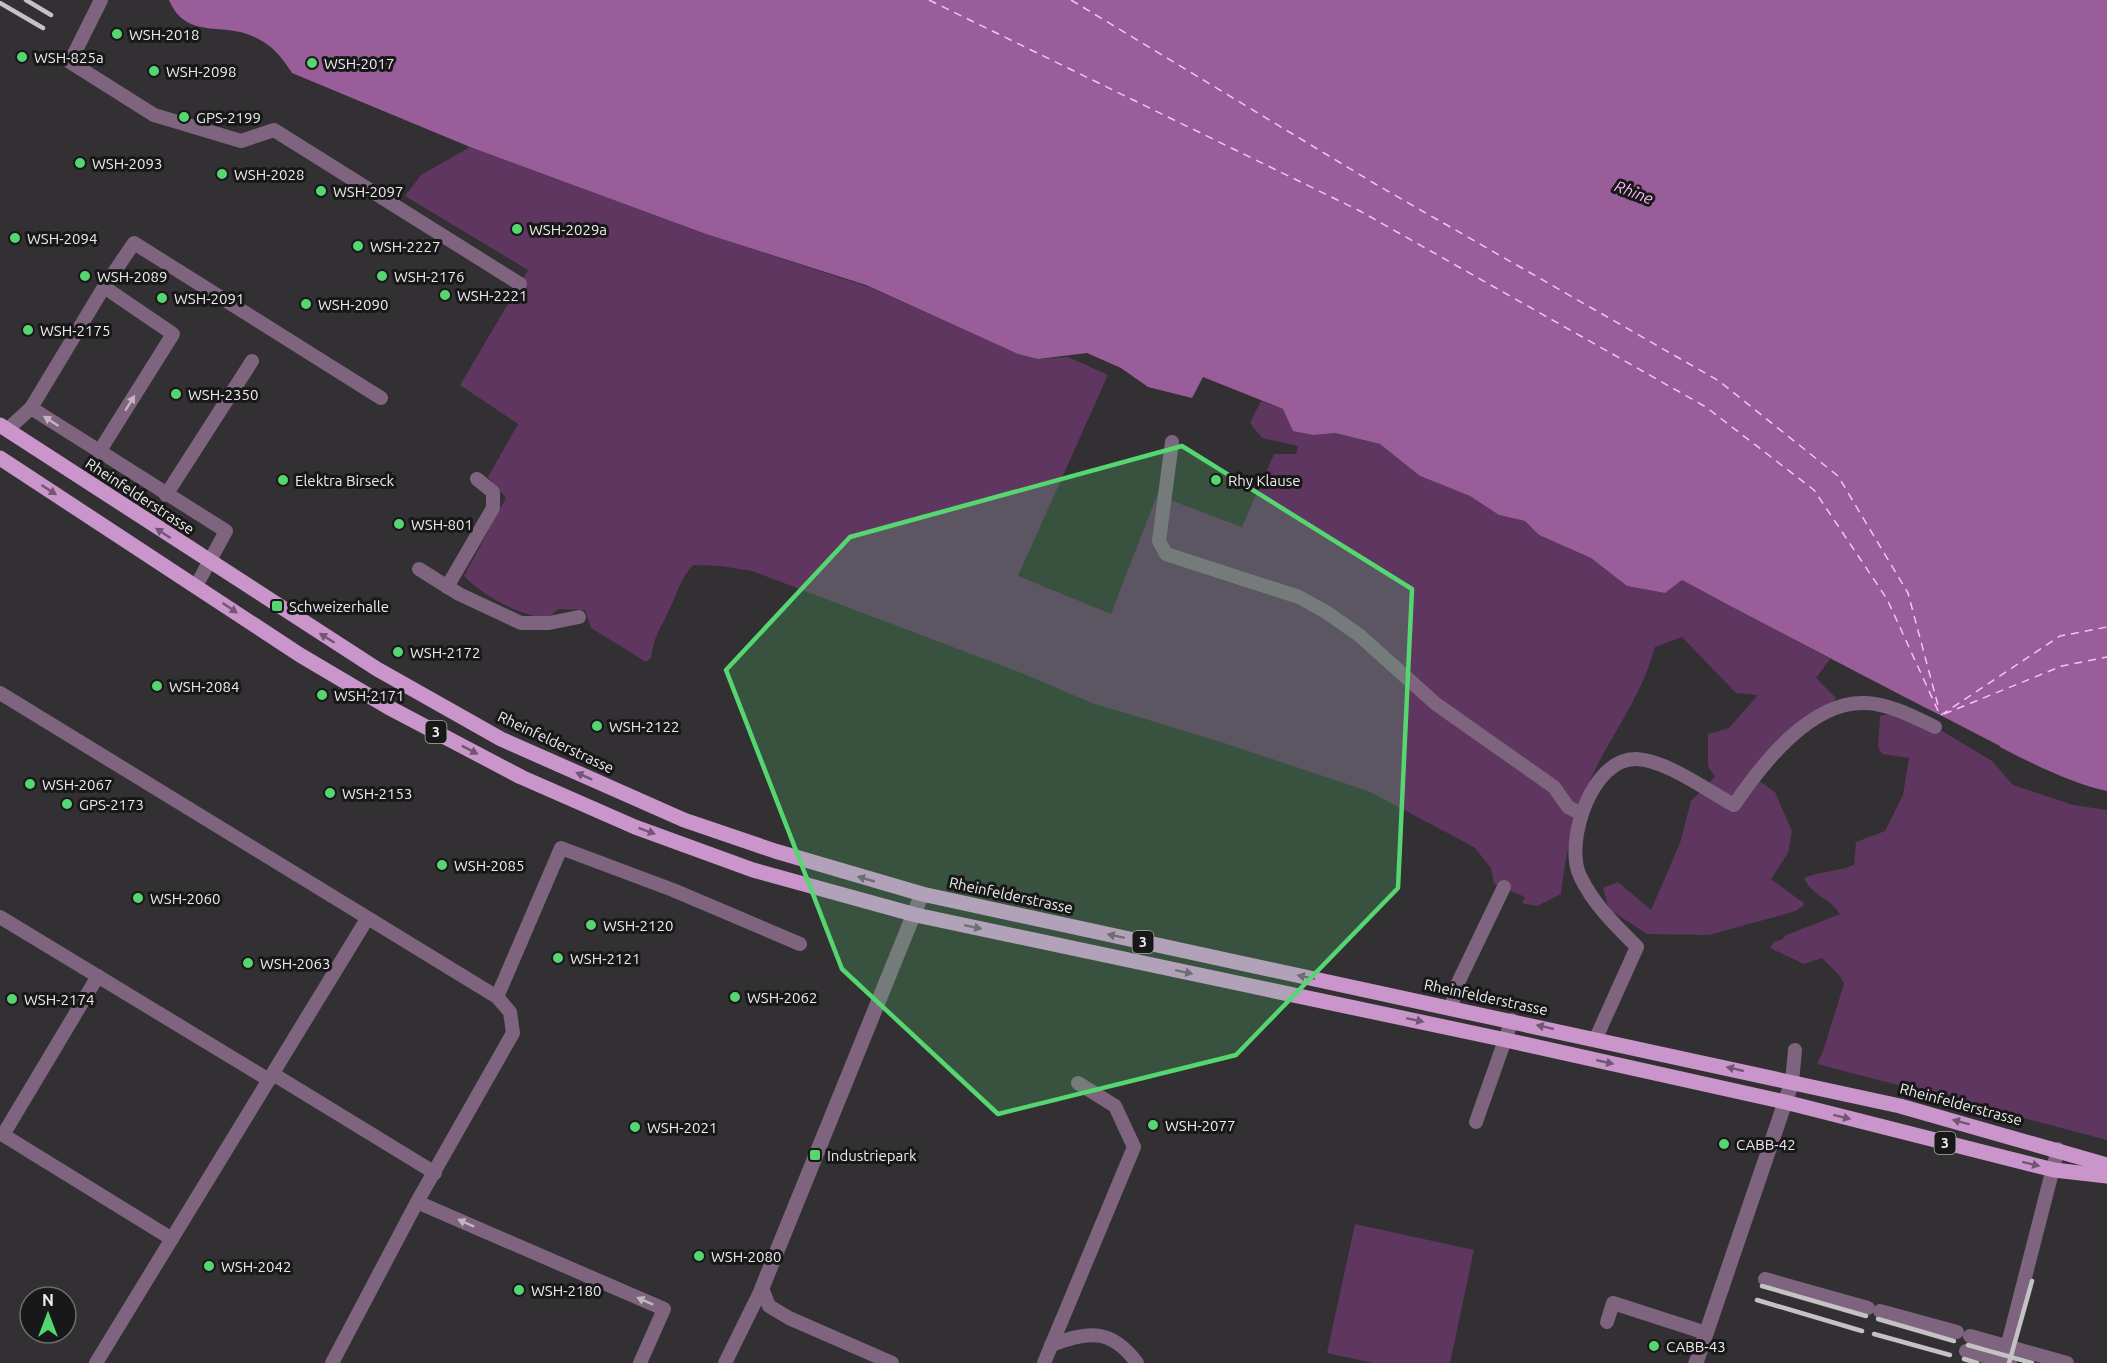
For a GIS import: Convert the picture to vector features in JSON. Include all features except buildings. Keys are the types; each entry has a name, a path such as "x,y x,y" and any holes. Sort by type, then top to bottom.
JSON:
{"main road":[{"name":"Rheinfelderstrasse","path":"3,427 209,563 377,669 501,739 684,820 775,851 922,894 1596,1038 1900,1106 2058,1149 2107,1165"},
{"name":"3","path":"0,458 300,655 378,702 520,777 635,827 753,870 916,915 1506,1040 1785,1102 2054,1170 2107,1176"}],"street":[{"path":"762,1288 916,915 922,894"},
{"path":"1696,1363 1792,1082"}],"lane":[{"path":"101,0 70,62 154,115 241,141 274,130 520,284"},
{"path":"3,427 31,408 104,287 135,243 381,399"},
{"path":"99,452 173,334 104,287"},
{"path":"166,495 252,361"},
{"path":"31,408 226,531 196,586"},
{"path":"1172,442 1159,541 1166,554 1299,597 1326,612 1359,635 1436,704 1554,787 1568,807 1580,813"},
{"path":"447,587 493,508 493,492 477,479"},
{"path":"419,569 447,587 521,623 549,623 579,617"},
{"path":"0,693 497,997 510,1012 513,1033 417,1202 332,1363"},
{"path":"1596,1038 1637,947 1595,900 1579,874 1576,846 1580,813 1601,777 1617,763 1633,759 1654,761 1734,805 1753,777 1786,740 1827,711 1866,702 1901,711 1935,727"},
{"path":"497,997 561,848 673,890 800,944"},
{"path":"1452,1008 1455,989 1504,887"},
{"path":"96,1363 367,919"},
{"path":"2,924 98,976 435,1173"},
{"path":"98,976 2,1134 172,1239"},
{"path":"1476,1122 1512,1020"},
{"path":"1792,1082 1795,1050"},
{"path":"1044,1363 1134,1147 1115,1106 1078,1083"},
{"path":"1966,1351 2006,1362 2058,1149"},
{"path":"417,1202 664,1309 640,1363"},
{"path":"1764,1279 2067,1363"},
{"path":"725,1363 762,1288"},
{"path":"762,1288 769,1306 789,1318 892,1363"},
{"path":"1607,1322 1613,1303 1706,1333"},
{"path":"1051,1345 1087,1333 1097,1335 1125,1347 1137,1363"}],"highlighted area":[{"path":"1182,446 1412,589 1398,888 1236,1055 998,1114 842,969 726,670 850,537"}],"shaded area":[{"path":"470,147 706,234 869,287 1018,354 1038,359 1068,357 1108,375 1018,576 1111,614 1157,495 1242,527 1274,454 1296,454 1298,446 1262,438 1250,423 1261,401 1283,409 1314,435 1335,433 1380,444 1420,476 1470,496 1499,515 1525,521 1539,535 1591,558 1627,586 1665,593 1682,580 1830,659 1816,678 1836,698 1827,711 1753,777 1775,792 1792,831 1788,853 1771,879 1805,904 1796,911 1709,935 1647,934 1609,909 1603,888 1618,882 1651,910 1680,843 1691,801 1715,777 1708,766 1708,734 1729,728 1758,695 1736,693 1682,637 1655,647 1638,691 1601,758 1586,791 1570,841 1561,894 1537,906 1522,903 1525,897 1494,884 1491,868 1474,847 1368,791 1218,741 1092,703 1024,674 752,571 693,565 680,585 656,636 651,658 646,662 591,628 585,610 558,609 548,618 514,609 492,598 464,576 506,498 488,477 518,424 460,385 528,270 405,196 421,175"},
{"path":"1895,712 1937,728 1992,761 2013,785 2073,805 2107,810 2107,1140 1817,1064 1844,984 1839,975 1822,958 1804,964 1770,948 1774,942 1783,939 1784,936 1840,914 1811,889 1804,878 1854,865 1856,842 1885,831 1903,795 1909,758 1882,754 1878,747 1880,716"},
{"path":"1355,1224 1474,1250 1450,1363 1373,1363 1327,1353"}],"water":[{"name":"Rhine","path":"169,0 2107,0 2107,791 2046,770 1682,580 1665,593 1627,586 1591,558 1539,535 1525,521 1499,515 1470,496 1420,476 1380,444 1335,433 1314,435 1293,431 1283,409 1203,377 1192,398 1148,387 1121,368 1087,353 1038,359 1018,354 866,285 706,234 470,147 292,73 275,51 259,39 240,32 205,28 185,21"}],"pier":[{"path":"1864,678 2000,746 1998,749 1863,681"}],"ferry route":[{"path":"929,0 1360,211 1706,407 1814,490 1887,599 1940,715"},
{"path":"1071,0 1377,185 1719,381 1838,476 1908,593 1939,709"},
{"path":"1941,715 2060,636 2107,627"},
{"path":"1944,714 2062,666 2107,657"}],"railway":[{"path":"26,0 51,15"},
{"path":"0,3 43,28"},
{"path":"2009,1363 2032,1281"},
{"path":"1762,1286 1866,1316"},
{"path":"1757,1300 1862,1331"},
{"path":"1878,1319 1954,1341"},
{"path":"1874,1334 1950,1355"},
{"path":"1968,1345 2032,1363"},
{"path":"1964,1359 1977,1363"}],"place":[{"name":"WSH-2018","path":"117,34"},
{"name":"WSH-825a","path":"22,57"},
{"name":"WSH-2017","path":"312,63"},
{"name":"WSH-2098","path":"154,71"},
{"name":"GPS-2199","path":"184,117"},
{"name":"WSH-2093","path":"80,163"},
{"name":"WSH-2028","path":"222,174"},
{"name":"WSH-2097","path":"321,191"},
{"name":"WSH-2029a","path":"517,229"},
{"name":"WSH-2094","path":"15,238"},
{"name":"WSH-2227","path":"358,246"},
{"name":"WSH-2089","path":"85,276"},
{"name":"WSH-2176","path":"382,276"},
{"name":"WSH-2221","path":"445,295"},
{"name":"WSH-2091","path":"162,298"},
{"name":"WSH-2090","path":"306,304"},
{"name":"WSH-2175","path":"28,330"},
{"name":"WSH-2350","path":"176,394"},
{"name":"Elektra Birseck","path":"283,480"},
{"name":"Rhy Klause","path":"1216,480"},
{"name":"WSH-801","path":"399,524"},
{"name":"Schweizerhalle","path":"277,606"},
{"name":"WSH-2172","path":"398,652"},
{"name":"WSH-2084","path":"157,686"},
{"name":"WSH-2171","path":"322,695"},
{"name":"WSH-2122","path":"597,726"},
{"name":"WSH-2067","path":"30,784"},
{"name":"WSH-2153","path":"330,793"},
{"name":"GPS-2173","path":"67,804"},
{"name":"WSH-2085","path":"442,865"},
{"name":"WSH-2060","path":"138,898"},
{"name":"WSH-2120","path":"591,925"},
{"name":"WSH-2121","path":"558,958"},
{"name":"WSH-2063","path":"248,963"},
{"name":"WSH-2062","path":"735,997"},
{"name":"WSH-2174","path":"12,999"},
{"name":"WSH-2077","path":"1153,1125"},
{"name":"WSH-2021","path":"635,1127"},
{"name":"CABB-42","path":"1724,1144"},
{"name":"Industriepark","path":"815,1155"},
{"name":"WSH-2080","path":"699,1256"},
{"name":"WSH-2042","path":"209,1266"},
{"name":"WSH-2180","path":"519,1290"},
{"name":"CABB-43","path":"1654,1346"}]}
